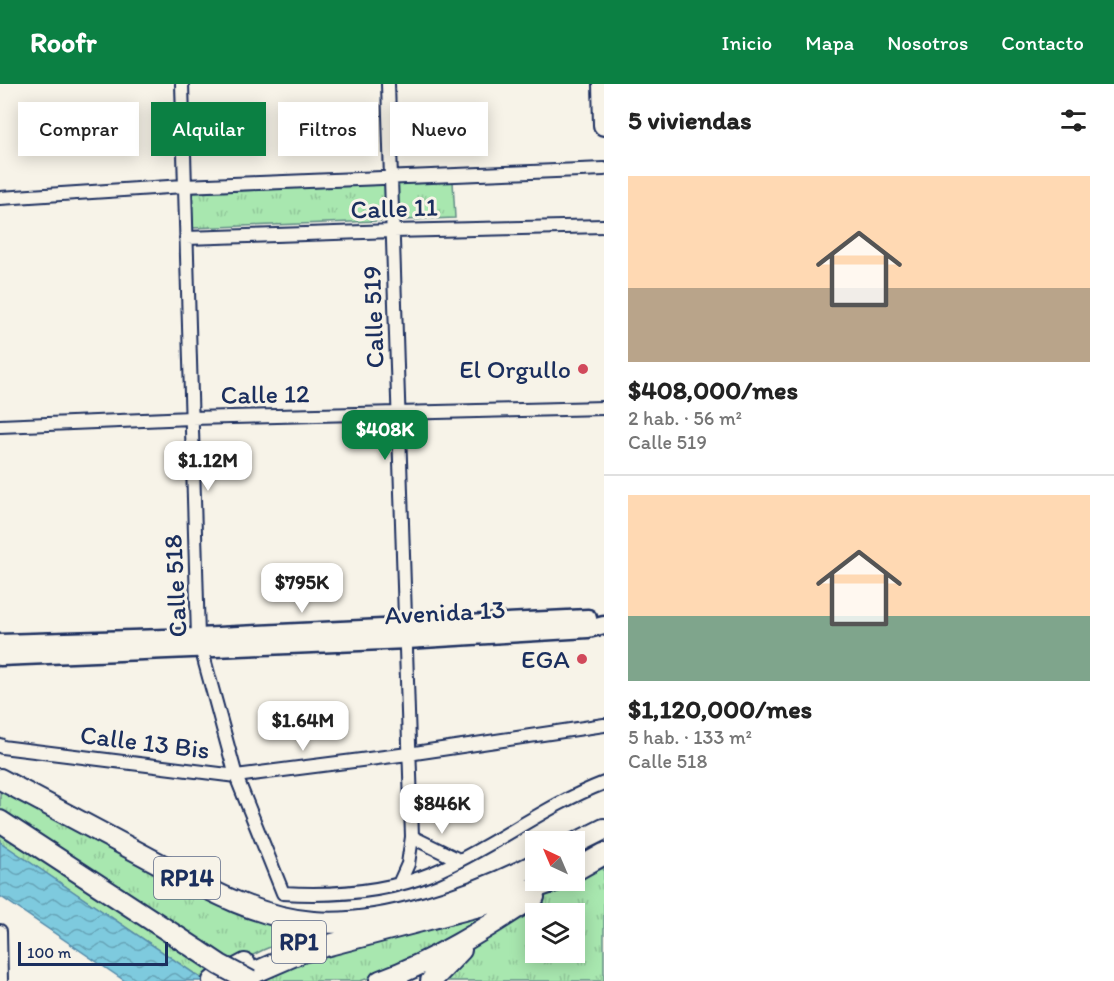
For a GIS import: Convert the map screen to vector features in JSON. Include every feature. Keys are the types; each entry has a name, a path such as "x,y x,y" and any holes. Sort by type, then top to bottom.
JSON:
{"main road":[{"path":"603,84 604,125"},
{"name":"Avenida 13","path":"407,633 587,618 604,619"},
{"name":"Avenida 13","path":"0,657 199,643 407,633 588,629 604,625"},
{"name":"Avenida 13","path":"0,643 199,643"},
{"name":"RP14","path":"0,779 206,888 249,907 271,914 314,922 351,921 389,916"},
{"name":"RP14","path":"0,821 220,966 250,981"},
{"path":"585,838 604,829"},
{"path":"585,865 604,854"},
{"name":"RP1","path":"213,981 255,959 332,930 469,892 525,869"},
{"name":"RP1","path":"235,981 275,962 309,950 483,905 526,891"},
{"path":"380,981 424,962 485,928 542,891"},
{"path":"431,981 485,928"}],"street":[{"name":"Calle 518","path":"182,84 199,643 236,776 283,893 359,892 399,884"},
{"name":"Calle 519","path":"388,84 412,837 408,864 399,884"},
{"name":"Calle 11","path":"0,198 391,176 604,169"},
{"name":"Calle 11","path":"186,238 604,226"},
{"name":"Calle 12","path":"0,426 191,418 604,408"},
{"name":"Calle 13 Bis","path":"1,746 236,776 408,754 604,725"},
{"path":"399,884 430,874 459,860 572,797 604,783"},
{"path":"412,837 459,860"},
{"path":"0,931 1,981"}],"green space":[{"path":"453,181 455,218 191,228 192,193"},
{"path":"0,790 309,931 263,950 204,980 0,842 0,834 192,959 204,944 0,813"},
{"path":"604,868 604,981 432,981 482,937 525,908 525,963 585,963 585,903 533,903 551,891 585,891 585,875"},
{"path":"511,902 419,957 360,981 245,981 261,973"}],"water":[{"path":"0,842 205,981 125,981 0,896"}],"place":[{"name":"El Orgullo","path":"583,369"},
{"name":"EGA","path":"582,659"}]}
